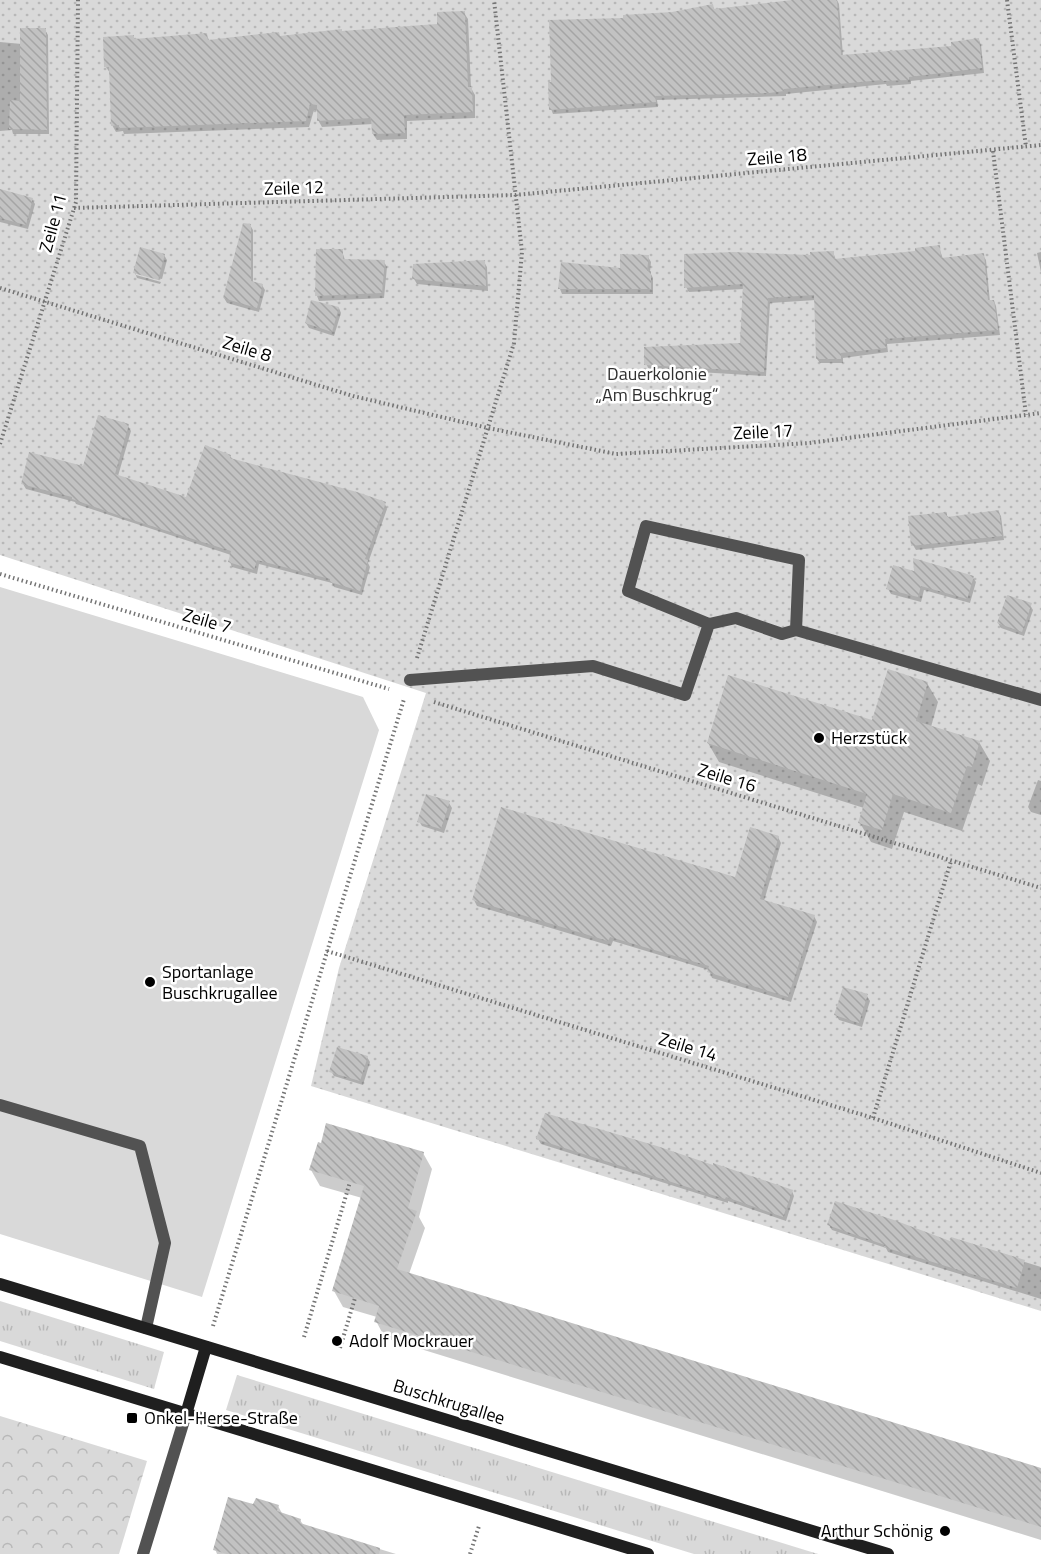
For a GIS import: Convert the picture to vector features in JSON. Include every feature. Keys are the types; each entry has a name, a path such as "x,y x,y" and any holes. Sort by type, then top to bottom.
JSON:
{"main road":[{"name":"Buschkrugallee","path":"0,1284 888,1554"},
{"path":"186,1414 206,1347"},
{"path":"0,1358 648,1554"}],"street":[{"path":"796,630 799,560 646,526 628,591 709,624 736,618 782,634 796,630 1041,700"},
{"path":"410,680 593,666 685,695 709,624"},
{"path":"0,1104 140,1146 165,1243 146,1328"},
{"path":"143,1554 186,1414"}],"path":[{"name":"Zeile 11","path":"0,444 76,202 78,0"},
{"path":"206,1347 514,343 522,252 494,0"},
{"path":"1007,0 1026,147"},
{"name":"Zeile 18","path":"515,195 1041,145"},
{"path":"993,150 1026,415"},
{"name":"Zeile 12","path":"74,208 515,195"},
{"name":"Zeile 8","path":"0,288 353,396 488,428"},
{"name":"Zeile 17","path":"488,428 616,454 809,443 1041,413"},
{"name":"Zeile 7","path":"0,574 406,694"},
{"name":"Zeile 16","path":"429,701 1041,888"},
{"path":"873,1118 951,861"},
{"name":"Zeile 14","path":"327,951 873,1118 1041,1173"},
{"path":"304,1337 350,1182"},
{"path":"340,1348 355,1298"},
{"path":"470,1554 485,1505"}],"green space":[{"name":"Dauerkolonie „Am Buschkrug“","path":"0,0 1041,0 1041,1311 311,1086 339,968 426,693 0,555"},
{"name":"Sportanlage Buschkrugallee","path":"0,587 363,697 379,730 202,1297 0,1234"},
{"path":"0,1301 164,1352 154,1389 0,1341"},
{"path":"237,1375 818,1554 694,1554 226,1410"},
{"path":"0,1416 147,1461 119,1554 0,1554"}],"building":[{"path":"792,0 837,0 841,55 951,46 951,42 979,38 982,68 909,77 909,80 882,80 784,89 784,91 769,93 655,96 656,102 549,110 548,82 551,82 549,20 623,18 623,15 672,12 713,4 714,9"},
{"path":"465,11 468,87 472,87 473,112 404,115 405,133 372,134 371,118 317,121 317,105 310,104 306,121 119,128 119,125 111,126 109,67 104,67 103,37 134,35 134,39 207,33 208,40 279,32 280,36 342,29 342,31 437,24 437,12"},
{"path":"20,28 46,28 47,130 9,129 10,100 20,101"},
{"path":"0,189 33,198 26,225 0,218"},
{"path":"243,223 251,224 251,281 263,284 257,308 223,298"},
{"path":"940,245 941,258 984,253 988,300 994,300 998,330 885,339 886,348 841,353 841,359 816,359 814,295 768,298 764,372 644,365 644,347 740,343 743,284 684,288 684,254 733,252 810,255 810,252 834,251 834,259 915,251 915,248"},
{"path":"140,247 165,254 158,280 133,273"},
{"path":"316,249 343,249 343,259 385,260 382,293 315,296"},
{"path":"620,254 649,255 647,271 651,271 651,289 558,289 561,262 620,268"},
{"path":"485,260 486,286 412,279 413,264"},
{"path":"311,300 339,307 332,332 305,323"},
{"path":"98,415 129,424 115,474 186,497 205,445 231,455 230,458 386,502 365,559 368,560 360,591 330,582 330,579 257,560 254,570 228,562 231,551 123,517 72,499 72,497 21,484 29,452 83,466"},
{"path":"999,510 1002,536 911,546 908,516 947,512 947,517"},
{"path":"913,558 974,576 967,599 921,586 918,597 886,589 893,565 914,571"},
{"path":"1007,595 1032,603 1022,632 997,623"},
{"path":"888,669 928,682 916,721 980,741 972,767 967,766 951,813 893,794 882,830 858,823 867,794 707,743 728,675 872,720"},
{"path":"426,794 450,801 441,829 417,822"},
{"path":"501,807 735,877 750,827 779,836 760,899 815,915 788,997 707,972 709,966 610,937 608,941 472,900"},
{"path":"843,987 868,994 859,1023 834,1015"},
{"path":"337,1047 368,1056 360,1081 329,1072"},
{"path":"545,1113 713,1165 713,1163 793,1190 783,1217 726,1197 725,1199 536,1139"},
{"path":"326,1123 424,1152 408,1208 417,1211 397,1269 1041,1468 1041,1527 374,1322 379,1306 332,1291 364,1186 309,1170 318,1142 321,1143"},
{"path":"835,1201 950,1241 951,1237 1025,1260 1017,1288 884,1247 885,1245 827,1225"},
{"path":"228,1497 253,1504 256,1498 279,1505 277,1511 301,1519 300,1523 380,1548 379,1554 227,1554 213,1550"}],"place":[{"name":"Herzstück","path":"819,738"},
{"name":"Sportanlage Buschkrugallee","path":"150,982"},
{"name":"Adolf Mockrauer","path":"337,1341"},
{"name":"Onkel-Herse-Straße","path":"132,1418"},
{"name":"Arthur Schönig","path":"945,1531"}]}
